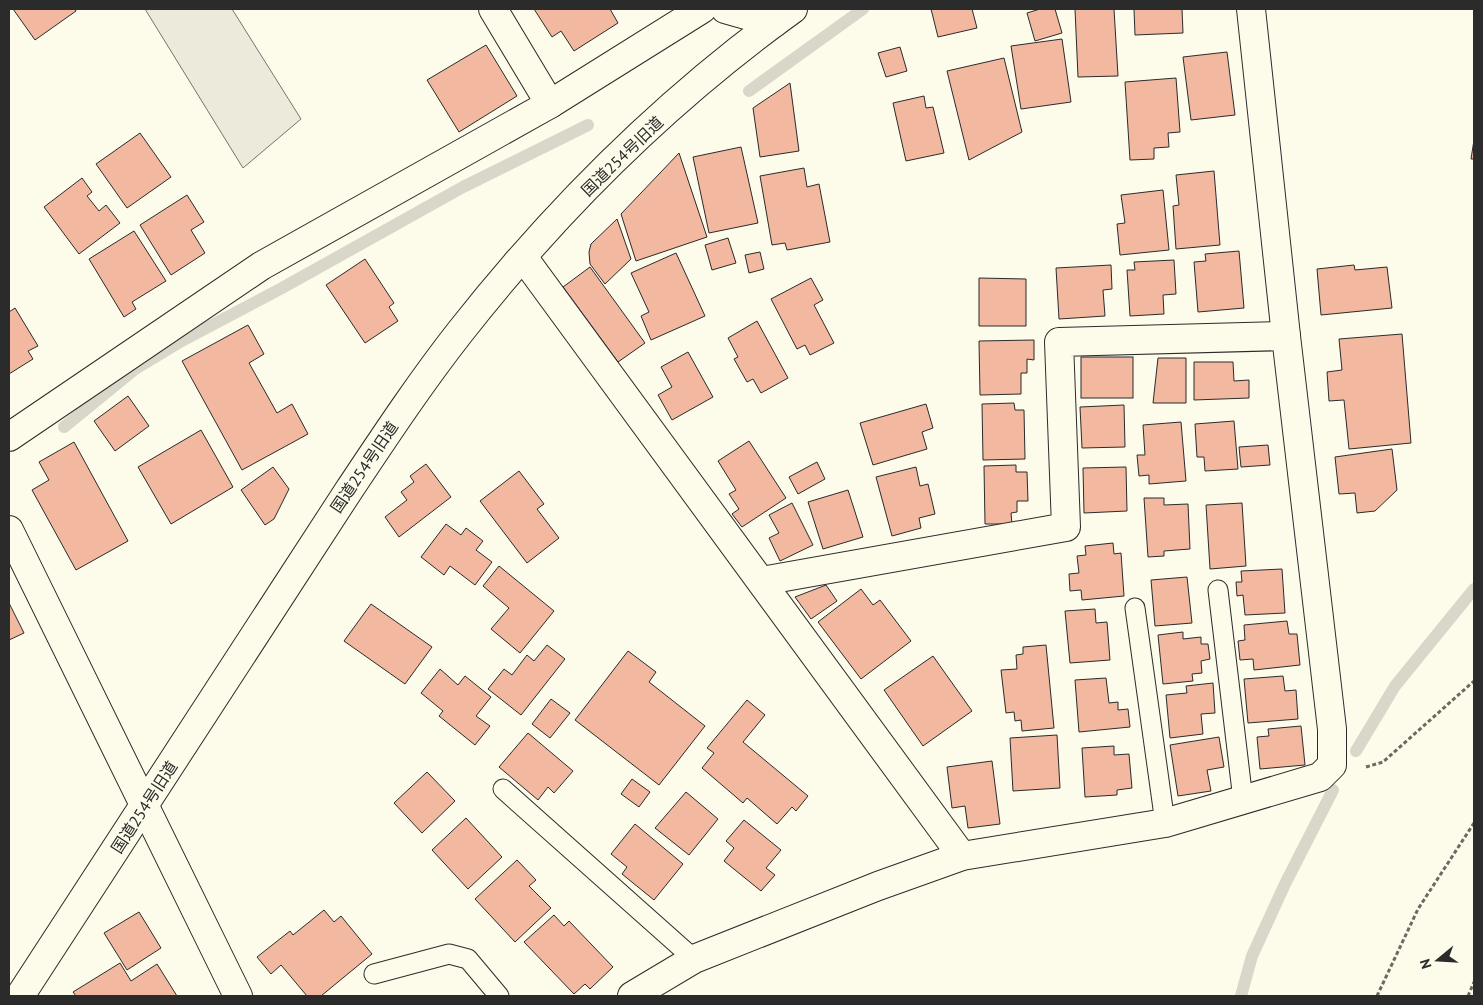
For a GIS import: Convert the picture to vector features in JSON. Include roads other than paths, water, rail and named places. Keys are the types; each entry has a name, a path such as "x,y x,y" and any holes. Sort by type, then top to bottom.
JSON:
{"street":[{"path":"493,9 550,104"},
{"path":"9,437 261,266 550,104 702,9"},
{"path":"724,9 784,16"},
{"path":"641,994 694,959 878,886 962,856 1165,823 1320,777 1332,765 1332,730 1286,336 1251,9"},
{"name":"国道254号旧道","path":"20,996 349,490 403,410 460,332 523,258 581,195 648,128 704,79 784,16"},
{"path":"523,258 962,856"},
{"path":"762,582 1066,526 1059,342 1286,336"},
{"path":"9,530 238,996"}],"lane":[{"path":"1218,590 1244,800"},
{"path":"1135,608 1165,823"},
{"path":"503,789 694,959"},
{"path":"374,974 449,954 468,959 499,996"}],"waterway":[{"path":"749,91 863,9"},
{"path":"64,427 135,369 178,343 282,288 463,187 588,125"},
{"path":"1356,751 1395,686 1474,589"},
{"path":"1241,996 1252,956 1285,884 1333,790"}]}
